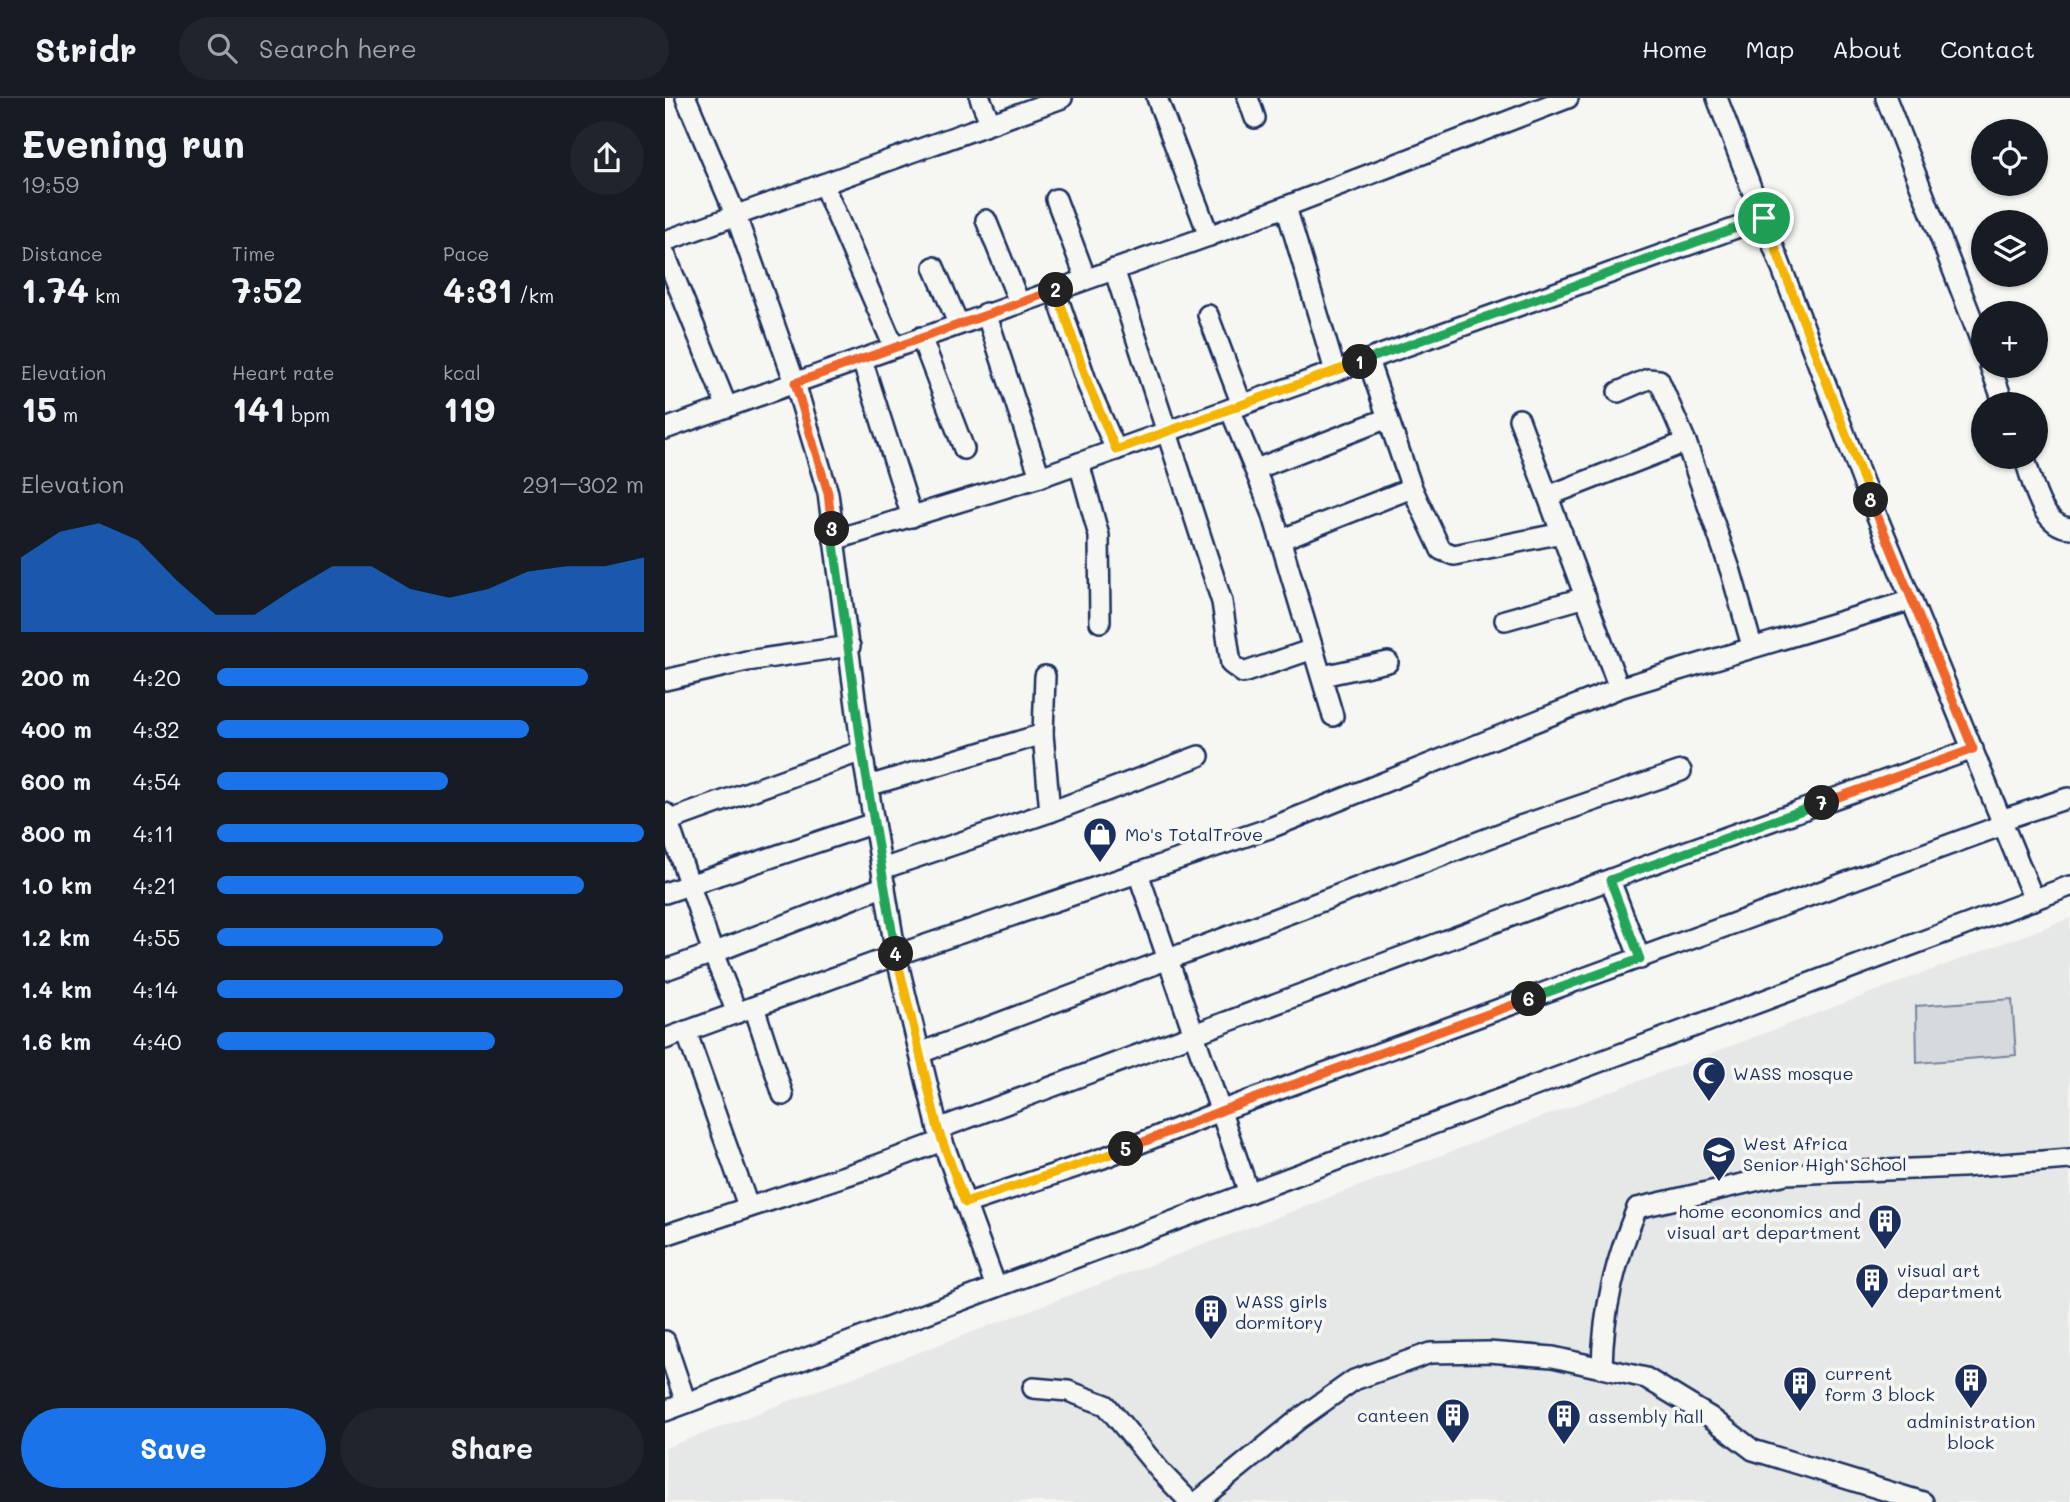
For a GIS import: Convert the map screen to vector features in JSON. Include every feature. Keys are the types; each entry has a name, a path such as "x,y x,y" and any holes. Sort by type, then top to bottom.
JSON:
{"street":[{"path":"686,98 736,216 795,383 828,493 862,751 897,955 940,1135 996,1287"},
{"path":"979,98 991,122"},
{"path":"665,241 1062,98"},
{"path":"1157,98 1209,236"},
{"path":"1248,98 1255,118"},
{"path":"665,427 1209,236 1567,98"},
{"path":"1717,98 1912,600 2034,900"},
{"path":"1886,98 1971,316"},
{"path":"823,184 894,346"},
{"path":"1056,199 1086,279"},
{"path":"1286,207 1335,371"},
{"path":"834,540 1040,477 1764,218"},
{"path":"986,220 1019,302"},
{"path":"665,254 727,407"},
{"path":"934,267 958,323"},
{"path":"1114,269 1222,602 1231,664 1243,673 1313,649"},
{"path":"1055,289 1089,386 1116,450"},
{"path":"986,313 1040,477"},
{"path":"1208,315 1333,716"},
{"path":"921,337 964,449"},
{"path":"862,360 912,517"},
{"path":"1368,360 1412,488 1441,550 1454,555 1562,533"},
{"path":"1618,392 1648,379 1659,380 1686,442 1731,572 1752,646"},
{"path":"1256,469 1388,418"},
{"path":"1520,419 1619,688"},
{"path":"1548,496 1686,442"},
{"path":"1079,463 1099,536 1100,622"},
{"path":"2029,469 2048,519 2057,527 2070,528"},
{"path":"1280,540 1412,488"},
{"path":"1505,620 1585,597"},
{"path":"665,1039 897,955 1270,828 1619,688 1912,600"},
{"path":"665,680 747,661 850,646"},
{"path":"1322,676 1388,662"},
{"path":"1045,676 1043,734 1050,812"},
{"path":"868,786 1043,734"},
{"path":"665,1235 875,1166 940,1135 1194,1035 1610,880 1973,749"},
{"path":"783,1095 745,1010 713,953 691,883 666,819 862,751"},
{"path":"665,970 713,953 883,878 1199,756"},
{"path":"920,1053 1523,825 1681,771"},
{"path":"965,1203 1103,1158 1223,1110 1640,959 2069,798"},
{"path":"665,893 874,823"},
{"path":"1138,873 1223,1110 1249,1193"},
{"path":"1610,880 1640,959"},
{"path":"665,1411 2070,886"},
{"path":"686,1031 748,1206"},
{"path":"1602,1368 1602,1327 1607,1295 1620,1249 1637,1208 1786,1174 1962,1167 2070,1158"},
{"path":"665,1341 686,1403"},
{"path":"1197,1502 1335,1392 1383,1368 1430,1353 1487,1352 1553,1357 1646,1378 1710,1417 1753,1450 1923,1502"},
{"path":"1033,1388 1068,1391 1106,1405 1161,1472 1190,1502"}],"shaded area":[{"name":"West Africa Senior High School","path":"2070,918 2070,1502 668,1502 665,1448"},
{"path":"2012,999 2016,1055 1917,1063 1916,1006"}],"place":[{"name":"Mo's TotalTrove","path":"1100,864"},
{"name":"WASS mosque","path":"1709,1103"},
{"name":"West Africa Senior High School","path":"1719,1183"},
{"name":"home economics and visual art department","path":"1885,1251"},
{"name":"visual art department","path":"1872,1310"},
{"name":"WASS girls dormitory","path":"1211,1341"},
{"name":"administration block","path":"1971,1410"},
{"name":"current form 3 block","path":"1800,1413"},
{"name":"canteen","path":"1453,1445"},
{"name":"assembly hall","path":"1564,1446"}],"route":[{"path":"1764,218 1863,482 1973,749 1610,880 1640,959 1223,1110 1103,1158 965,1203 938,1129 897,955 862,751 828,493 795,383 1055,289 1089,386 1116,450 1764,218"}]}
